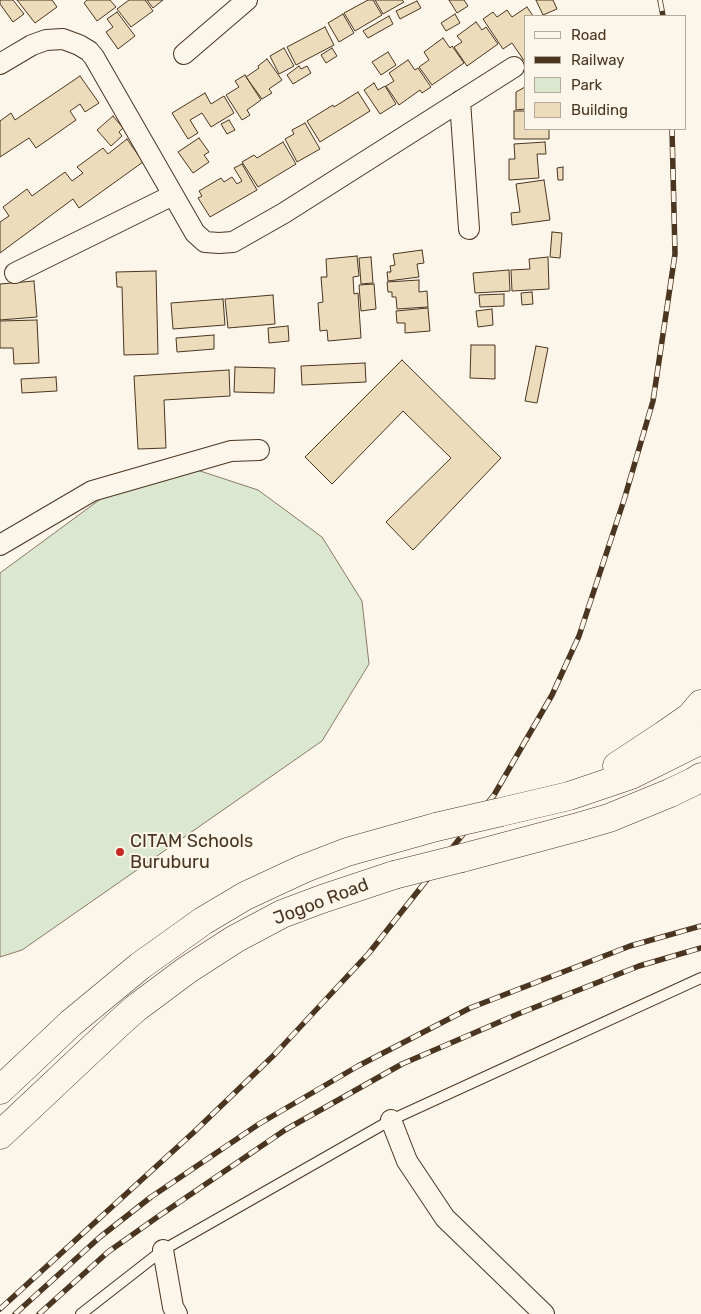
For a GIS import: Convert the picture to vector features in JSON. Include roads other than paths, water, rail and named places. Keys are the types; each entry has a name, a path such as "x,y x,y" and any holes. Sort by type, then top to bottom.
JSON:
{"main road":[{"path":"569,796 690,717 701,704"},
{"name":"Jogoo Road","path":"0,1090 79,1016 140,966 203,921 246,896 303,869 347,852 436,828 569,796 631,774 701,740"},
{"name":"Jogoo Road","path":"0,1134 117,1025 187,970 235,939 282,914 322,898 394,875 608,818 670,793 701,777"},
{"path":"608,818 701,799"}],"street":[{"path":"184,54 247,0"},
{"path":"0,64 32,45 46,40 63,39 89,51 195,233 205,242 219,243 233,242 284,213 514,67"},
{"path":"460,101 469,229"},
{"path":"16,273 173,195"},
{"path":"0,545 92,491 231,451 259,450"},
{"path":"392,1120 407,1161 445,1218 544,1314"},
{"path":"164,1250 173,1307 177,1314"}],"lane":[{"path":"81,1314 164,1250 392,1120 701,978"}],"railway":[{"path":"660,0 663,15"},
{"path":"0,1309 194,1132 275,1054 369,953 494,795 552,695 579,636 624,500 653,401 675,254 672,130"},
{"path":"15,1314 100,1237 151,1197 259,1124 358,1066 470,1008 630,946 701,926"},
{"path":"39,1314 108,1252 156,1218 285,1130 402,1064 518,1014 639,966 701,948"}],"place":[{"name":"CITAM Schools Buruburu","path":"120,852"}]}
